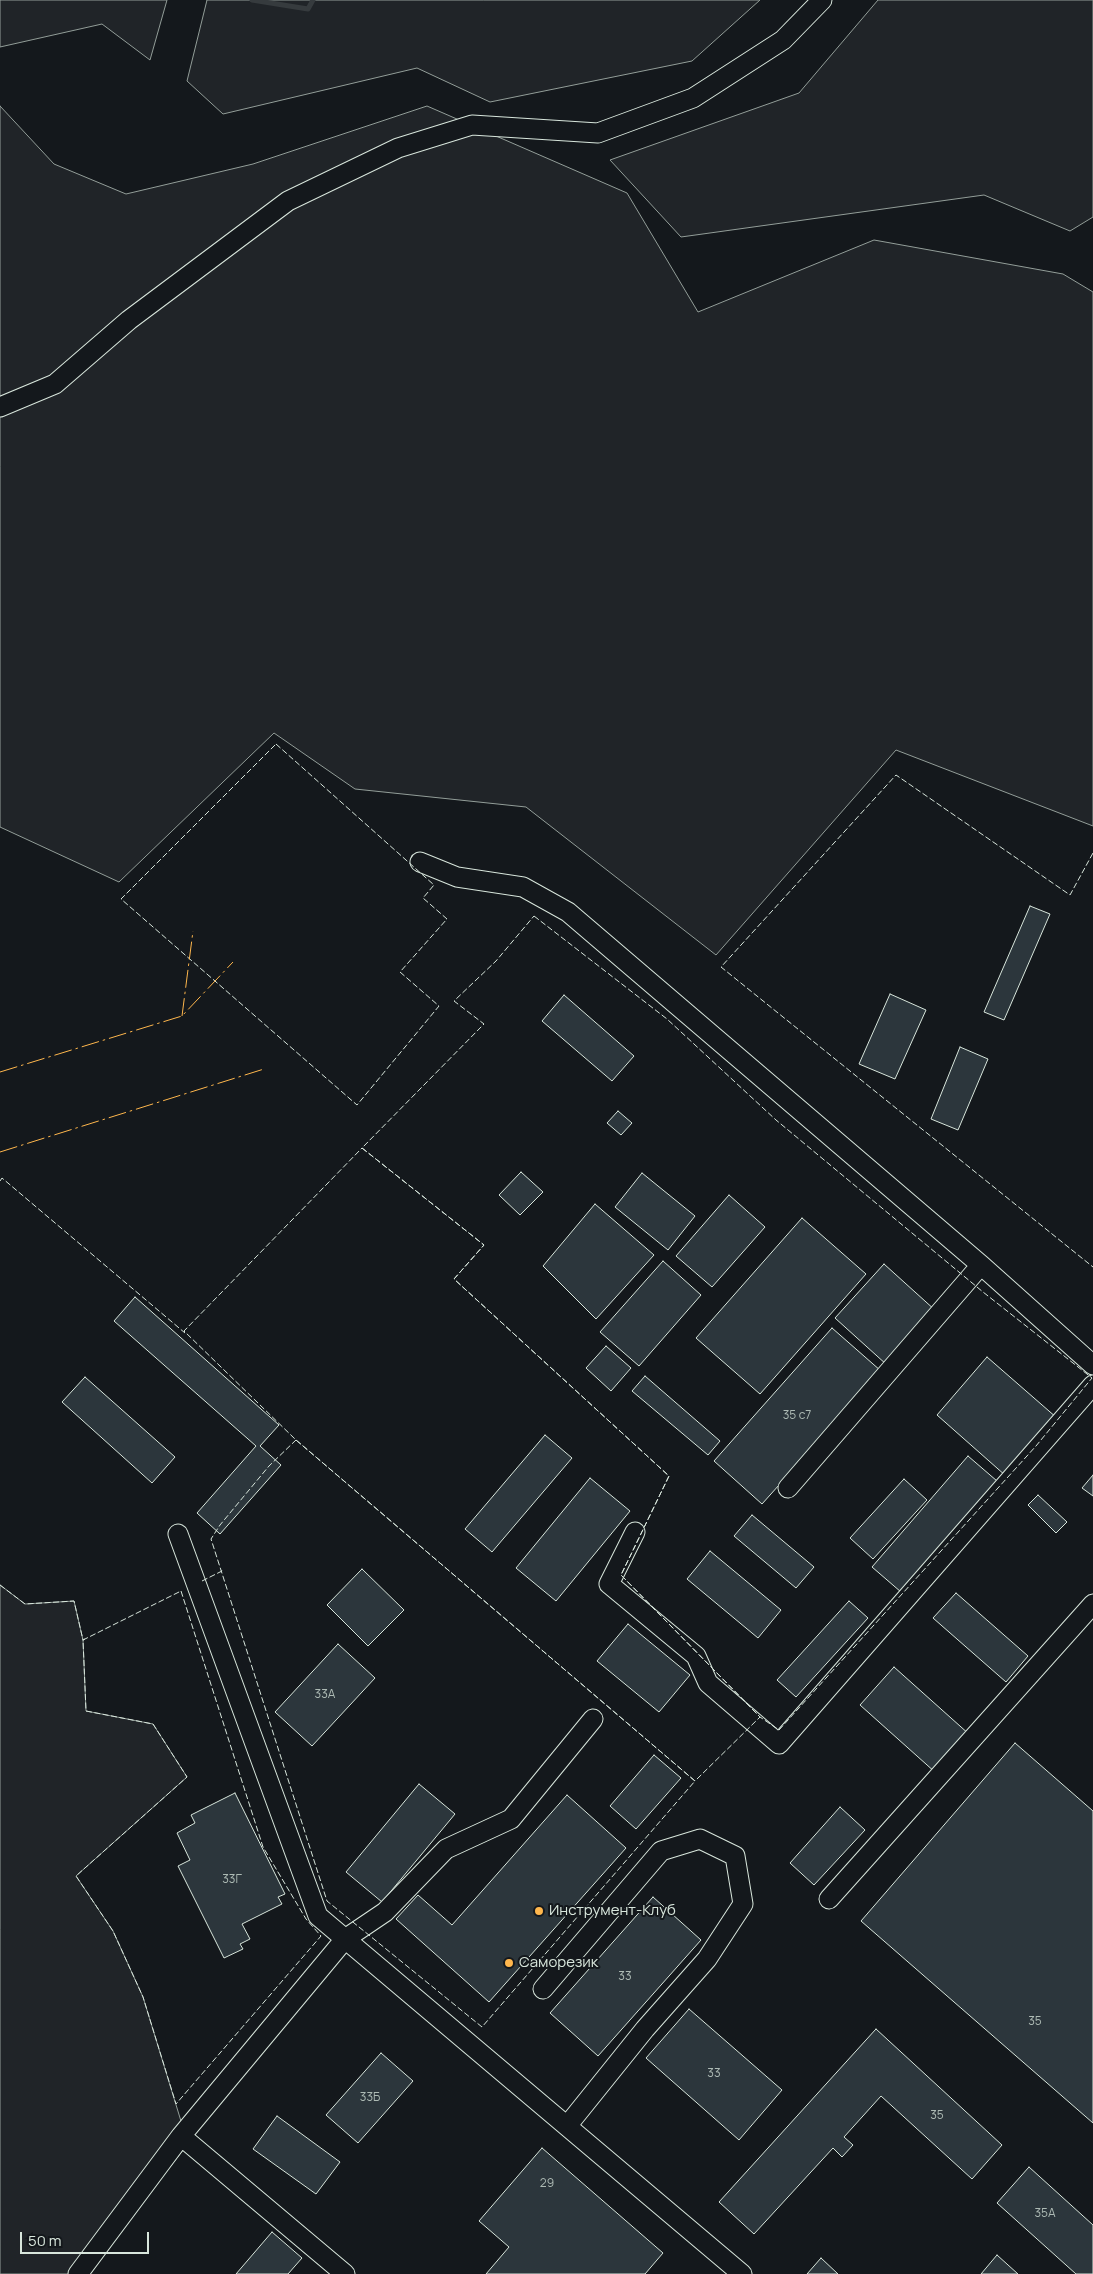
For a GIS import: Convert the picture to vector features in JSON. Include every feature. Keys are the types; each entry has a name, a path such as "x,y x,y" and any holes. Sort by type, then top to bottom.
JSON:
{"street":[{"path":"0,407 55,384 129,320 288,201 398,148 472,125 598,133 693,98 784,40 822,0"},
{"path":"420,862 457,877 523,887 568,912 981,1265 1093,1365"},
{"path":"788,1488 981,1265"},
{"path":"635,1532 608,1584 696,1656 708,1683 779,1744 1093,1385"},
{"path":"178,1534 318,1916 742,2274"},
{"path":"829,1899 1093,1604"},
{"path":"78,2274 181,2136 346,1939 385,1912 446,1849 511,1819 593,1719"},
{"path":"543,1989 661,1851 700,1839 735,1856 743,1904 707,1959 645,2029 567,2126"},
{"path":"181,2136 345,2274"}],"shaded area":[{"path":"0,0 167,0 150,60 102,24 0,47"},
{"path":"207,0 760,0 692,61 490,102 417,68 223,114 187,81"},
{"path":"878,0 1093,0 1093,217 1070,231 984,195 681,237 610,160 799,93"},
{"path":"0,106 54,164 126,194 253,164 427,106 627,193 698,312 874,240 1063,274 1093,292 1093,826 896,750 716,955 526,807 355,789 274,733 119,882 0,827"},
{"path":"0,1585 25,1604 74,1601 83,1640 86,1711 153,1724 187,1777 76,1876 113,1931 143,1997 188,2144 85,2274 0,2274"}],"building":[{"path":"1030,906 1050,914 1004,1020 984,1012"},
{"path":"890,994 926,1010 895,1079 859,1064"},
{"path":"564,995 634,1056 612,1081 542,1021"},
{"path":"960,1047 988,1059 958,1130 931,1119"},
{"path":"618,1111 632,1123 621,1135 607,1123"},
{"path":"521,1172 543,1192 520,1215 499,1195"},
{"path":"642,1173 695,1216 668,1250 615,1207"},
{"path":"729,1195 765,1227 712,1287 676,1256"},
{"path":"595,1204 654,1255 596,1319 543,1266"},
{"path":"802,1218 866,1274 760,1394 696,1338"},
{"path":"663,1261 701,1295 639,1366 600,1332"},
{"path":"884,1264 936,1311 887,1365 835,1318"},
{"path":"135,1297 279,1425 260,1446 281,1465 220,1534 197,1513 256,1446 114,1321"},
{"path":"832,1328 881,1371 762,1504 714,1461"},
{"path":"606,1346 631,1368 611,1391 586,1368"},
{"path":"987,1357 1057,1418 1006,1476 937,1415"},
{"path":"645,1376 720,1441 708,1455 632,1391"},
{"path":"85,1377 175,1457 152,1483 62,1402"},
{"path":"545,1435 572,1458 492,1552 465,1529"},
{"path":"968,1456 997,1481 901,1592 872,1567"},
{"path":"1093,1475 1093,1496 1082,1488"},
{"path":"590,1478 630,1511 556,1601 516,1568"},
{"path":"904,1479 927,1500 873,1559 850,1538"},
{"path":"1038,1495 1067,1522 1056,1533 1028,1505"},
{"path":"752,1515 814,1567 796,1588 734,1536"},
{"path":"710,1551 781,1610 758,1638 687,1579"},
{"path":"362,1569 404,1610 368,1646 327,1605"},
{"path":"956,1593 1028,1656 1006,1682 933,1618"},
{"path":"849,1601 868,1618 796,1697 777,1680"},
{"path":"628,1624 690,1675 659,1712 597,1661"},
{"path":"338,1644 375,1678 312,1746 275,1712"},
{"path":"894,1667 970,1735 936,1773 860,1705"},
{"path":"1015,1743 1093,1811 1093,2123 861,1921"},
{"path":"654,1755 681,1778 636,1829 610,1806"},
{"path":"419,1784 455,1814 382,1902 346,1872"},
{"path":"235,1793 285,1894 278,1897 282,1904 242,1924 250,1939 240,1944 243,1949 224,1958 178,1866 190,1860 177,1833 195,1823 191,1815"},
{"path":"567,1795 626,1848 489,2002 396,1919 418,1895 452,1925"},
{"path":"840,1807 865,1830 814,1885 790,1863"},
{"path":"653,1897 701,1940 598,2056 550,2013"},
{"path":"689,2009 782,2090 739,2140 646,2058"},
{"path":"876,2029 1002,2145 972,2179 881,2096 844,2137 853,2145 842,2157 833,2148 754,2234 719,2202"},
{"path":"381,2053 413,2081 358,2143 326,2115"},
{"path":"277,2116 340,2162 316,2194 253,2149"},
{"path":"542,2148 663,2253 645,2274 486,2274 509,2247 479,2221"},
{"path":"1029,2167 1093,2225 1093,2274 1076,2274 997,2203"},
{"path":"272,2232 302,2258 288,2274 236,2274"},
{"path":"997,2255 1018,2274 981,2274"},
{"path":"821,2258 838,2274 807,2274"}],"waterway":[{"path":"252,0 308,9 313,0"}],"fence":[{"path":"276,744 434,885 423,898 447,919 400,972 439,1006 357,1105 121,899 276,744"},
{"path":"1093,853 1070,895 896,775 721,967 1093,1267"},
{"path":"534,916 667,1019 776,1120 983,1292 1092,1378 1036,1446 779,1730 760,1717 621,1575 669,1476 454,1279 484,1245 362,1148 484,1024 454,1001 496,961 534,916"},
{"path":"362,1148 484,1245 454,1279 669,1476 621,1575 760,1717 695,1781 296,1440 184,1331 362,1148"},
{"path":"0,1181 2,1178 185,1333"},
{"path":"296,1440 695,1781 482,2027 327,1901 211,1539 220,1525 269,1466 296,1440"},
{"path":"202,1581 222,1571 221,1569"},
{"path":"0,1585 25,1604 74,1601 83,1640 85,1639"},
{"path":"181,1591 263,1847 306,1919 321,1936 176,2104 143,1997 113,1931 76,1876 187,1777 153,1724 86,1711 83,1640 181,1591"}],"power":[{"path":"182,1016 193,931"},
{"path":"0,1072 182,1016 233,962"},
{"path":"0,1152 264,1069"}],"place":[{"name":"Инструмент-Клуб","path":"539,1911"},
{"name":"Саморезик","path":"509,1963"}]}
